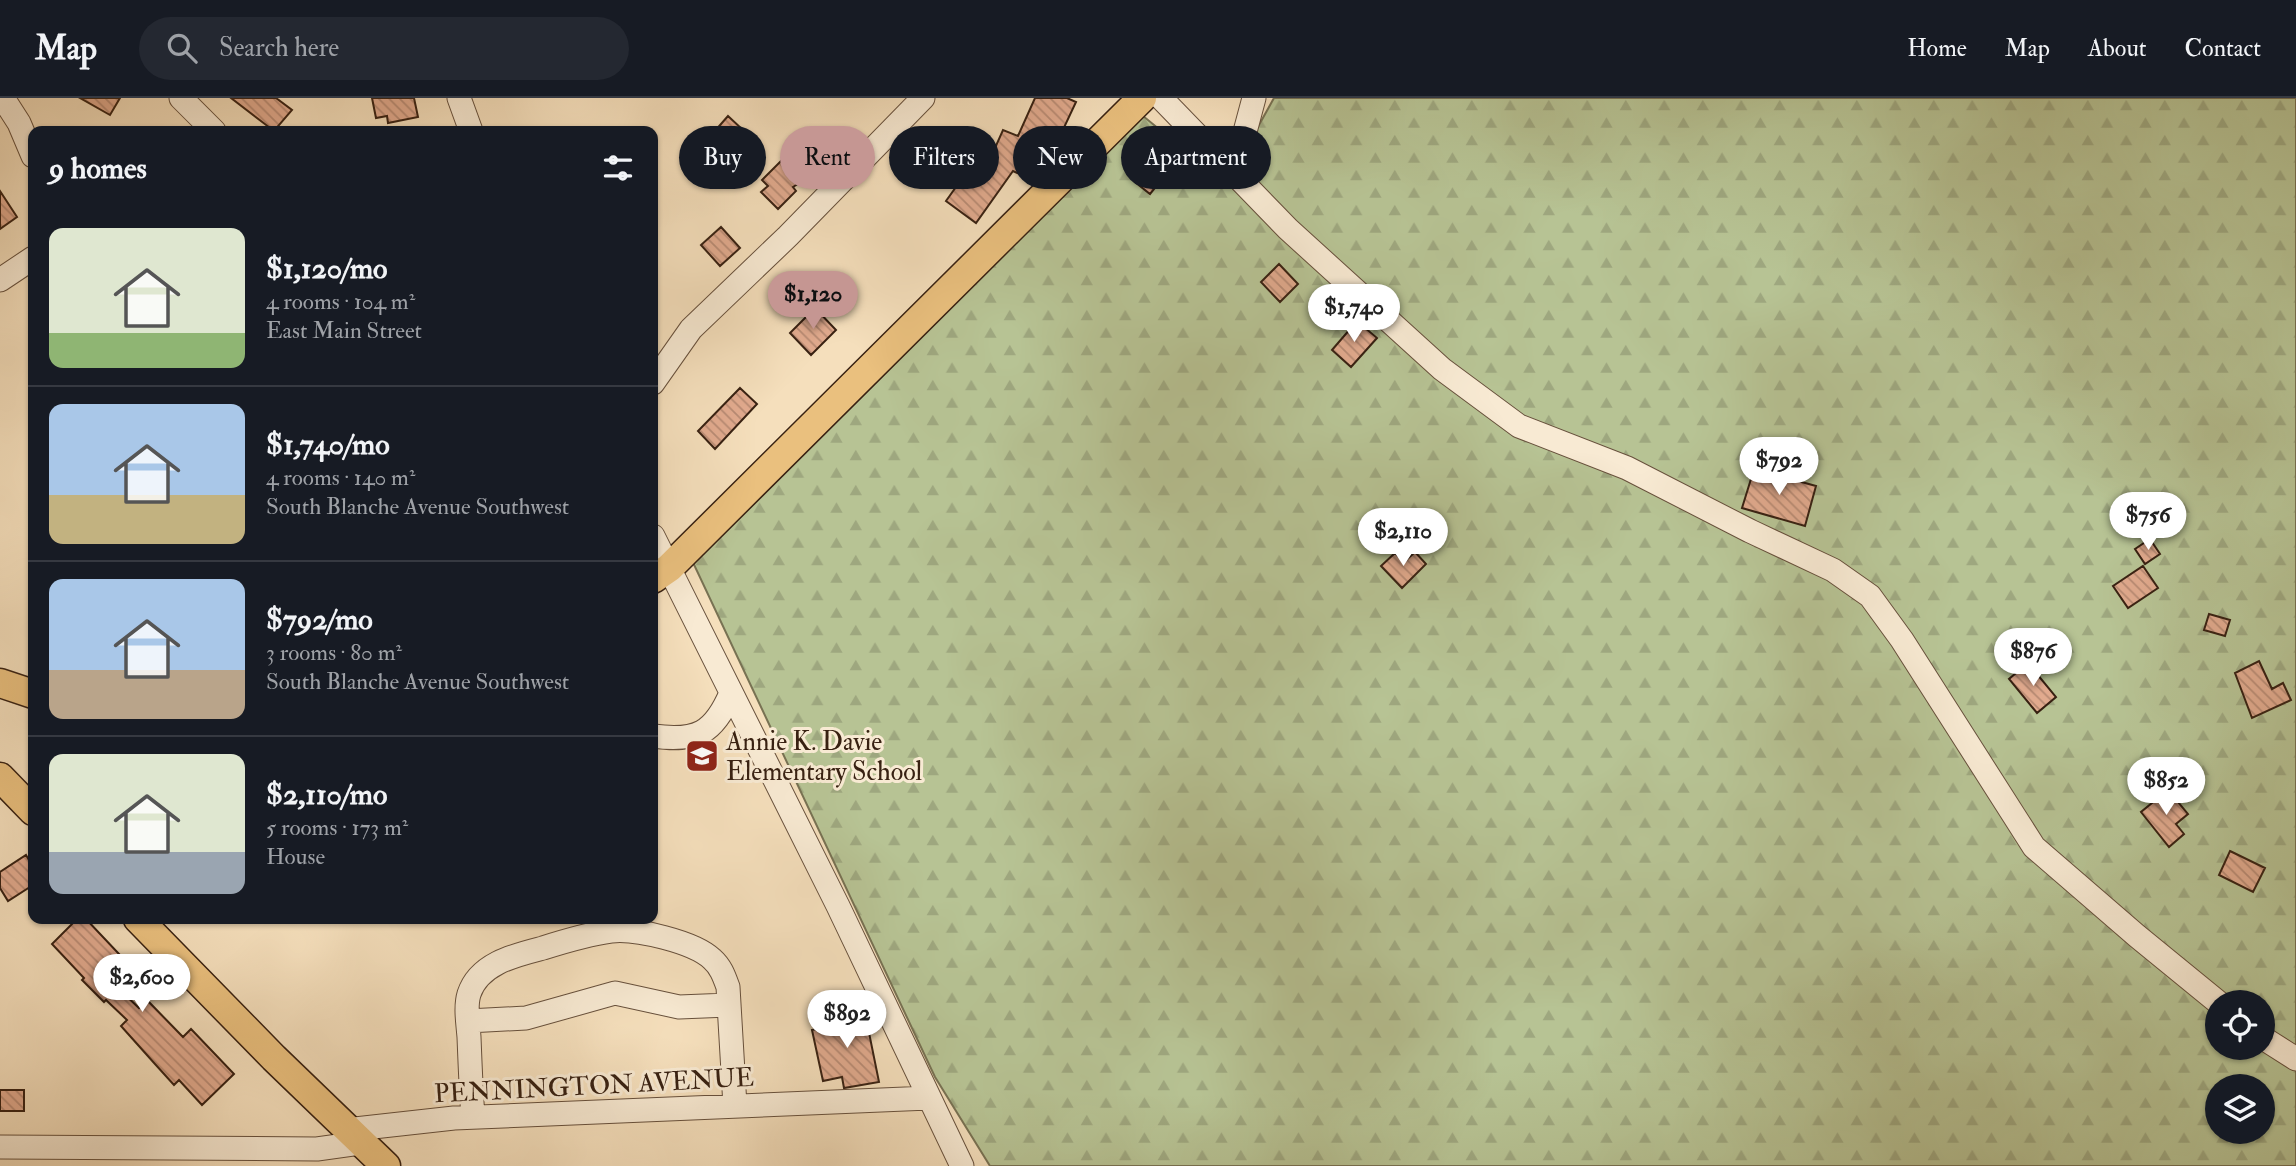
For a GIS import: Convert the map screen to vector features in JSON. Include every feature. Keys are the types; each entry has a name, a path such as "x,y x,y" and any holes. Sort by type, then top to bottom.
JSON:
{"main road":[{"path":"661,573 1141,98"},
{"path":"0,683 28,692"},
{"path":"0,777 28,806"},
{"path":"143,924 386,1166"}],"street":[{"path":"3,98 19,123 28,144"},
{"path":"181,98 209,126"},
{"path":"459,98 469,126"},
{"path":"658,376 691,329 788,236 923,98"},
{"path":"1161,98 1189,126"},
{"path":"1247,126 1254,98"},
{"path":"1251,189 1288,229 1442,369 1519,426 1628,468 1833,570 1870,596 1902,640 2034,847 2205,992"},
{"path":"3,272 28,260"},
{"path":"661,573 731,693 838,906 962,1166"},
{"path":"658,736 687,737 704,732 721,716 731,693"},
{"path":"473,1117 469,993 480,978 490,967 510,957 614,930 662,937 695,948 711,958 723,972 728,987 735,1106"},
{"path":"468,1021 526,1018 615,993 679,1007 729,1005"},
{"path":"2275,1046 2296,1059"},
{"name":"PENNINGTON AVENUE","path":"0,1147 317,1149 353,1136 473,1117 929,1098"}],"green space":[{"path":"1274,98 2296,98 2296,1166 990,1166 935,1077 689,554 1058,189 1107,189 1107,141 1121,127 1121,189 1271,189 1271,126 1258,126"},
{"path":"1137,111 1155,126 1122,126"}],"building":[{"path":"80,98 120,98 110,115"},
{"path":"231,98 276,98 292,110 278,126 267,126"},
{"path":"372,98 414,98 418,117 388,123 387,116 376,118"},
{"path":"1035,98 1067,98 1076,102 1065,126 1022,126"},
{"path":"728,116 739,126 719,126"},
{"path":"1003,130 1013,134 1013,171 976,223 946,201 955,189 999,189 999,139"},
{"path":"780,162 780,189 796,191 778,209 761,192 768,186 766,176"},
{"path":"0,191 17,217 0,229"},
{"path":"721,227 740,248 720,266 701,245"},
{"path":"1279,264 1298,284 1280,302 1261,282"},
{"path":"815,308 836,330 811,355 790,333"},
{"path":"1357,321 1377,338 1351,367 1332,350"},
{"path":"740,388 757,404 715,449 698,431"},
{"path":"1755,466 1816,486 1805,526 1742,508"},
{"path":"2150,539 2160,554 2145,564 2135,549"},
{"path":"1415,552 1426,564 1402,588 1381,566 1395,553 1404,562"},
{"path":"2143,566 2158,588 2128,608 2113,586"},
{"path":"2209,614 2230,620 2225,636 2204,630"},
{"path":"2259,661 2272,689 2283,683 2291,700 2252,718 2235,673"},
{"path":"2028,663 2056,697 2037,713 2009,679"},
{"path":"2168,790 2188,814 2176,824 2184,834 2169,847 2141,812"},
{"path":"2230,851 2265,868 2253,892 2219,875"},
{"path":"26,855 28,888 8,901 0,888 0,872"},
{"path":"72,924 91,924 136,972 118,988 139,1008 147,1000 183,1037 191,1029 234,1074 202,1105 179,1080 174,1085 121,1026 127,1020 82,980 84,978 52,944"},
{"path":"864,1008 879,1082 844,1088 842,1077 823,1081 812,1030 831,1026 829,1015"},
{"path":"0,1090 24,1090 24,1111 0,1111"}],"place":[{"name":"Annie K. Davie Elementary School","path":"702,756"}]}
